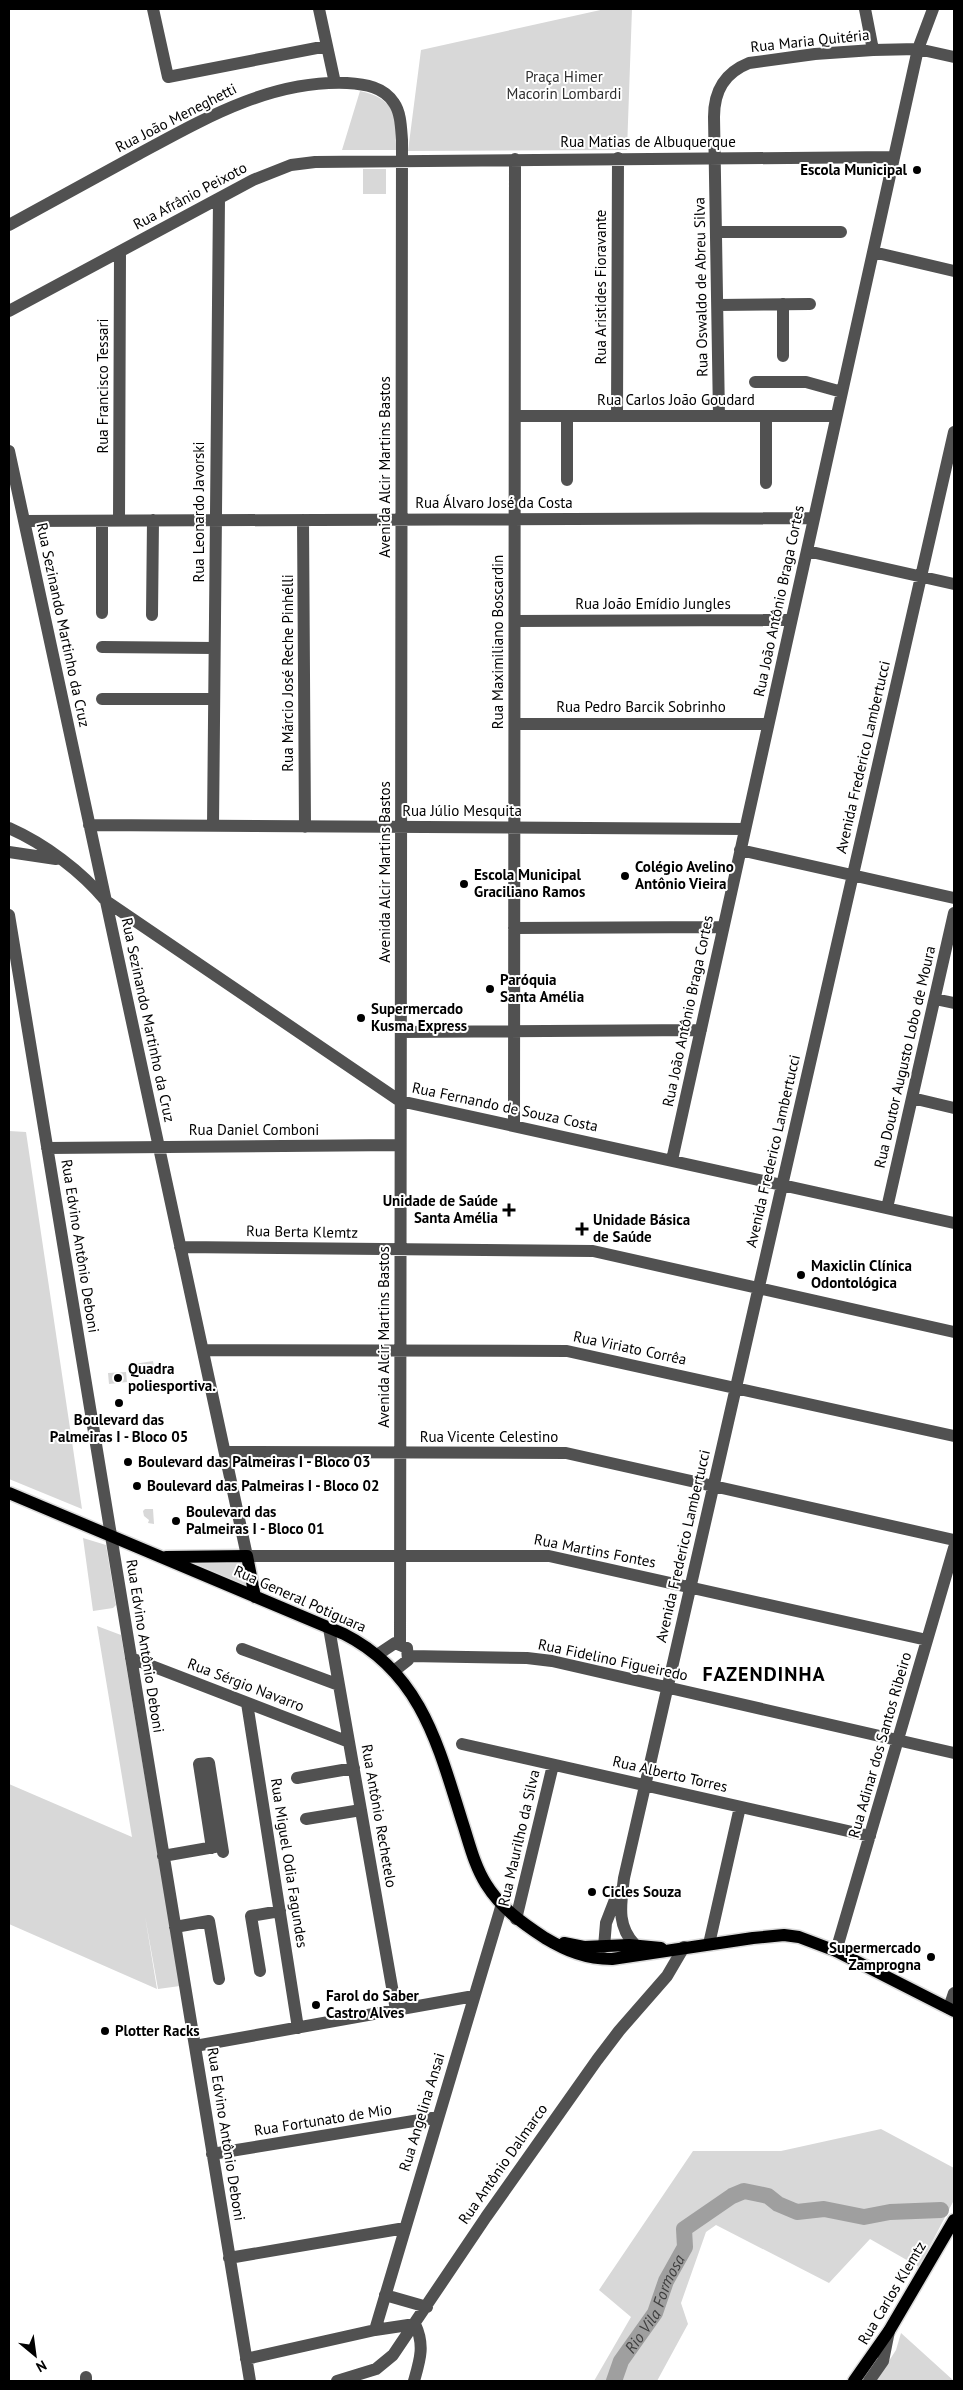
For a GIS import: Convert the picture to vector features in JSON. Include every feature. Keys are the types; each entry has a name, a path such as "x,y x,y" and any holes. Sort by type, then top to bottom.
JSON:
{"main road":[{"name":"Rua General Potiguara","path":"9,1493 329,1628 354,1639 377,1654 412,1693 431,1728 475,1862 487,1886 516,1919 566,1950 589,1958 628,1958 708,1944 784,1936 810,1940 836,1951 951,2010"},
{"name":"Rua Martins Fontes","path":"161,1557 247,1556"},
{"name":"Rua Sezinando Martinho da Cruz","path":"247,1556 255,1597"},
{"name":"Rua General Potiguara","path":"543,1936 577,1946 682,1948"},
{"path":"604,1947 628,1958"},
{"name":"Rua Carlos Klemtz","path":"854,2381 889,2331 954,2220"}],"street":[{"path":"153,9 168,77 327,46"},
{"path":"319,9 335,83"},
{"path":"865,9 873,50"},
{"name":"Rua João Antônio Braga Cortes","path":"672,1160 918,49 933,9"},
{"name":"Rua Maria Quitéria","path":"716,158 714,117 716,96 724,79 738,68 762,61 873,50 918,49 954,57"},
{"name":"Rua João Meneghetti","path":"9,225 187,128 236,105 291,87 335,83 358,84 383,91 394,103"},
{"name":"Avenida Alcir Martins Bastos","path":"394,103 401,124 402,159 400,1643"},
{"name":"Rua Matias de Albuquerque","path":"402,159 894,157"},
{"name":"Rua Aristides Fioravante","path":"617,416 618,158"},
{"name":"Rua Oswaldo de Abreu Silva","path":"716,158 719,416"},
{"name":"Rua Afrânio Peixoto","path":"9,311 267,173 291,165 402,159"},
{"name":"Rua Maximiliano Boscardin","path":"514,1126 515,159"},
{"name":"Rua Leonardo Javorski","path":"213,826 219,198"},
{"path":"717,232 841,232"},
{"name":"Rua Francisco Tessari","path":"119,520 120,252"},
{"path":"873,252 954,271"},
{"path":"783,304 783,356"},
{"path":"718,305 810,304"},
{"path":"755,382 806,382 842,392"},
{"name":"Rua Carlos João Goudard","path":"515,416 836,416"},
{"path":"567,416 567,480"},
{"path":"766,416 766,483"},
{"name":"Avenida Frederico Lambertucci","path":"635,1946 626,1935 621,1924 624,1878 954,432"},
{"name":"Rua Sezinando Martinho da Cruz","path":"9,451 247,1556"},
{"name":"Rua Álvaro José da Costa","path":"24,522 119,520 814,518"},
{"path":"152,615 153,520"},
{"name":"Rua Márcio José Reche Pinhélli","path":"303,520 305,826"},
{"path":"102,521 102,613"},
{"path":"807,551 954,584"},
{"name":"Rua João Emídio Jungles","path":"515,621 791,620"},
{"path":"102,647 214,648"},
{"path":"102,699 214,699"},
{"name":"Rua Pedro Barcik Sobrinho","path":"514,724 768,724"},
{"name":"Rua Júlio Mesquita","path":"90,825 745,829"},
{"name":"Rua Fernando de Souza Costa","path":"9,828 33,841 84,877 106,901 400,1100 954,1223"},
{"path":"740,850 954,898"},
{"name":"Rua Fernando de Souza Costa","path":"9,852 59,859"},
{"name":"Rua Doutor Augusto Lobo de Moura","path":"887,1208 954,913"},
{"name":"Rua Edvino Antônio Deboni","path":"9,915 250,2381"},
{"path":"514,928 723,927"},
{"path":"935,999 954,1003"},
{"path":"400,1032 700,1030"},
{"path":"912,1098 954,1108"},
{"name":"Rua Daniel Comboni","path":"47,1148 400,1145"},
{"name":"Rua Berta Klemtz","path":"180,1247 592,1251 954,1332"},
{"name":"Rua Viriato Corrêa","path":"203,1350 567,1350 954,1436"},
{"name":"Rua Vicente Celestino","path":"225,1452 560,1453 954,1540"},
{"name":"Rua Adinar dos Santos Ribeiro","path":"836,1951 954,1548"},
{"name":"Rua Martins Fontes","path":"247,1556 549,1556 927,1640"},
{"name":"Rua Antônio Rechetelo","path":"329,1628 396,2010"},
{"path":"377,1654 391,1645 400,1643 406,1648 409,1656 405,1664 394,1671"},
{"path":"242,1649 339,1685"},
{"name":"Rua Fidelino Figueiredo","path":"409,1656 536,1659 954,1753"},
{"name":"Rua Sérgio Navarro","path":"131,1658 349,1742"},
{"name":"Rua Miguel Odia Fagundes","path":"248,1703 298,2028"},
{"name":"Rua Alberto Torres","path":"462,1744 870,1836"},
{"path":"209,1763 219,1849 199,1764 209,1763"},
{"name":"Rua Maurilho da Silva","path":"516,1919 553,1765"},
{"path":"297,1778 354,1768"},
{"path":"708,1944 740,1807"},
{"path":"306,1819 361,1810"},
{"path":"163,1856 219,1849"},
{"name":"Avenida Frederico Lambertucci","path":"604,1947 606,1923 624,1878"},
{"name":"Rua Angelina Ansai","path":"374,2330 502,1904"},
{"path":"260,1971 251,1916 280,1911"},
{"path":"175,1927 209,1921 219,1979"},
{"name":"Rua Antônio Dalmarco","path":"337,2381 367,2373 385,2363 427,2307 481,2223 597,2060 619,2031 667,1976 682,1948"},
{"path":"951,2010 954,1993"},
{"path":"195,2046 474,1996"},
{"name":"Rua Fortunato de Mio","path":"212,2154 438,2117"},
{"path":"229,2258 405,2228"},
{"path":"385,2295 427,2307"},
{"path":"246,2359 374,2330 415,2324 421,2336 422,2346 414,2381"},
{"path":"868,2381 883,2361 889,2331"}],"green space":[{"name":"Praça Himer Macorin Lombardi","path":"605,9 632,9 627,150 408,151 421,50"},
{"path":"360,91 372,94 388,104 392,111 396,128 396,150 342,150"},
{"path":"363,169 386,169 386,194 363,194"},
{"path":"9,1131 26,1132 82,1509 9,1479"},
{"path":"153,1361 154,1367 135,1370 134,1364"},
{"name":"Quadra poliesportiva.","path":"126,1372 127,1382 109,1384 108,1373"},
{"path":"145,1509 153,1509 154,1524 148,1523 149,1520 144,1516 143,1511"},
{"path":"83,1538 106,1545 116,1605 113,1608 93,1611"},
{"path":"242,1562 246,1586 194,1563"},
{"path":"97,1626 121,1635 180,1986 158,1989 145,1916 157,1989 9,1924 9,1784 132,1837"},
{"path":"881,2129 954,2168 954,2200 919,2267 870,2239 829,2283 716,2225 706,2232 681,2303 688,2324 657,2381 594,2381 631,2317 599,2290 693,2151 781,2151"},
{"path":"901,2333 954,2381 876,2381 896,2350"}],"waterway":[{"name":"Rio Vila Formosa","path":"614,2381 621,2361 655,2313 666,2281 685,2247 684,2229 732,2196 744,2191 768,2196 778,2204 797,2212 824,2209 864,2217 890,2212 941,2210"}],"place":[{"name":"Escola Municipal","path":"917,170"},
{"name":"Colégio Avelino Antônio Vieira","path":"625,876"},
{"name":"Escola Municipal Graciliano Ramos","path":"464,884"},
{"name":"Paróquia Santa Amélia","path":"490,989"},
{"name":"Supermercado Kusma Express","path":"361,1018"},
{"name":"Unidade de Saúde Santa Amélia","path":"509,1210"},
{"name":"Unidade Básica de Saúde","path":"582,1229"},
{"name":"Maxiclin Clínica Odontológica","path":"801,1275"},
{"name":"Quadra poliesportiva.","path":"118,1378"},
{"name":"Boulevard das Palmeiras I - Bloco 05","path":"119,1403"},
{"name":"Boulevard das Palmeiras I - Bloco 03","path":"128,1462"},
{"name":"Boulevard das Palmeiras I - Bloco 02","path":"137,1486"},
{"name":"Boulevard das Palmeiras I - Bloco 01","path":"176,1521"},
{"name":"Cicles Souza","path":"592,1892"},
{"name":"Supermercado Zamprogna","path":"931,1957"},
{"name":"Farol do Saber Castro Alves","path":"316,2005"},
{"name":"Plotter Racks","path":"105,2031"}],"district":[{"name":"FAZENDINHA","path":"764,1674"}]}
